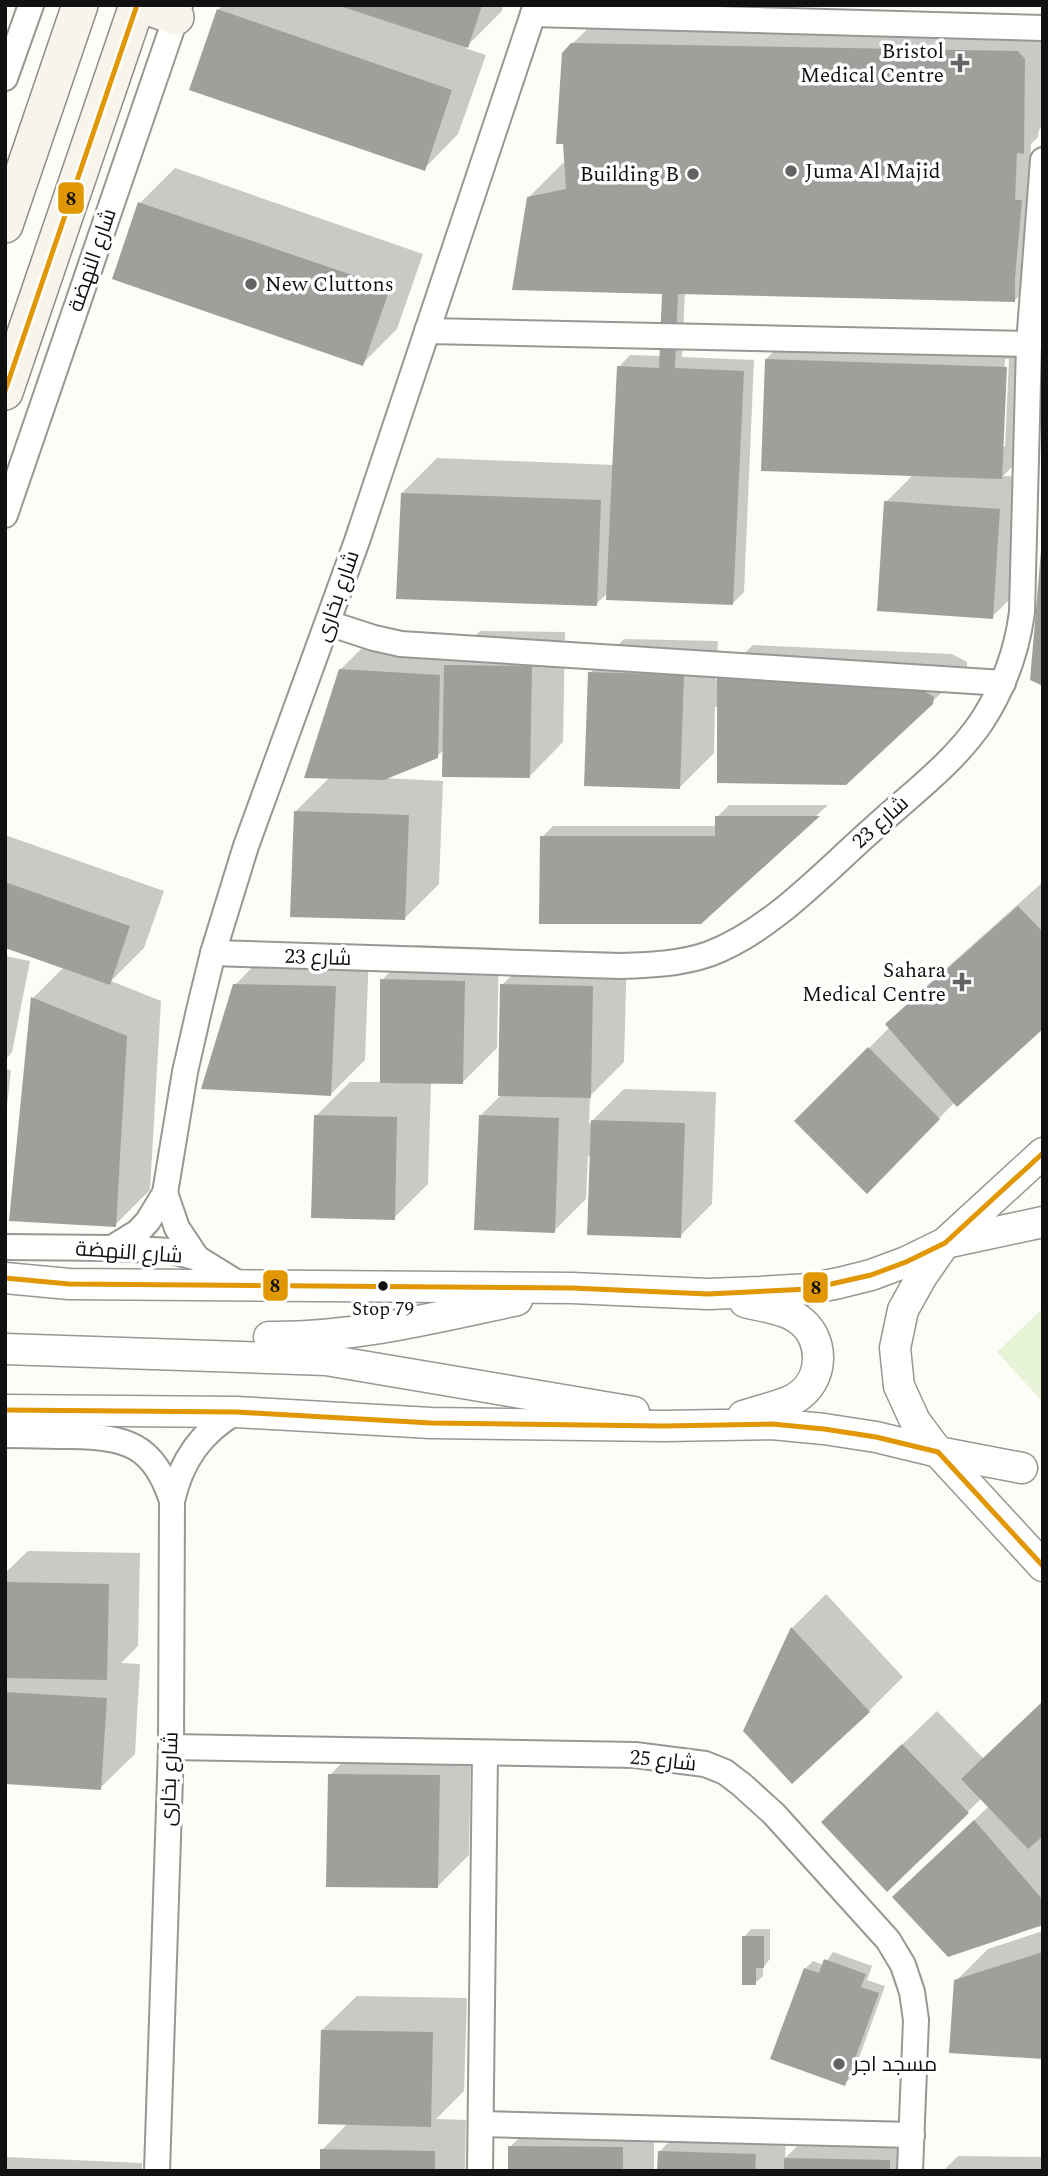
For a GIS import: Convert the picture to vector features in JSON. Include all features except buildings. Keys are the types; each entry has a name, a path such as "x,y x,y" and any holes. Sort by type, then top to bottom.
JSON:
{"main road":[{"path":"5,225 80,5"},
{"path":"139,5 178,11"},
{"name":"شارع النهضة","path":"5,392 139,5"}],"street":[{"path":"5,78 31,5"},
{"path":"534,9 1043,28"},
{"name":"شارع بخارى","path":"112,1248 138,1232 149,1221 165,1193 185,1072 213,954 246,846 328,624 534,9"},
{"name":"شارع النهضة","path":"5,515 178,11"},
{"name":"شارع 23","path":"213,954 620,966 665,965 709,954 750,934 785,906 955,754 982,721 1003,683 1018,643 1022,612 1029,344 1043,160"},
{"path":"427,331 1029,344"},
{"path":"328,624 401,644 1003,683"},
{"path":"1043,1153 945,1243 903,1310 895,1348 899,1386 915,1421 938,1452 1043,1566"},
{"name":"شارع بخارى","path":"165,1193 177,1228 197,1258"},
{"path":"5,1278 69,1284 572,1288 708,1294 809,1289 871,1275 945,1243 1043,1222"},
{"name":"شارع النهضة","path":"5,1247 172,1251 197,1258 244,1287"},
{"path":"5,1297 45,1293 69,1284"},
{"path":"5,1349 65,1342 323,1336 389,1328 572,1288"},
{"path":"708,1294 783,1311 796,1317 806,1325 818,1350 818,1365 814,1378 806,1390 795,1399 719,1424"},
{"path":"5,1333 65,1342 326,1360 627,1409 664,1426"},
{"path":"5,1394 50,1409"},
{"path":"5,1410 236,1412 430,1423 664,1426 772,1424 876,1437 1022,1468"},
{"name":"شارع بخارى","path":"157,2171 171,1747 172,1500 189,1455 210,1430 236,1412"},
{"path":"5,1435 104,1437 124,1441 141,1451 156,1465 166,1481 172,1500"},
{"name":"شارع 25","path":"171,1747 635,1755 689,1760 725,1772 774,1814 870,1918 903,1965 912,1992 916,2020 910,2171"},
{"path":"480,2171 485,1753"},
{"path":"482,2124 912,2135"}],"green space":[{"path":"1043,1308 1043,1402 997,1352"}],"transit line":[{"name":"8","path":"5,391 137,5"},
{"name":"8","path":"5,1278 69,1284 572,1288 708,1294 809,1289 871,1275 945,1243 1043,1153"},
{"name":"8","path":"5,1410 236,1412 431,1423 664,1426 772,1424 824,1429 876,1437 938,1452 1043,1566"}],"place":[{"name":"Bristol Medical Centre","path":"960,63"},
{"name":"Juma Al Majid","path":"791,171"},
{"name":"Building B","path":"693,174"},
{"name":"New Cluttons","path":"251,284"},
{"name":"Sahara Medical Centre","path":"962,982"},
{"name":"Stop 79","path":"383,1286"},
{"name":"مسجد اجر","path":"839,2064"}]}
